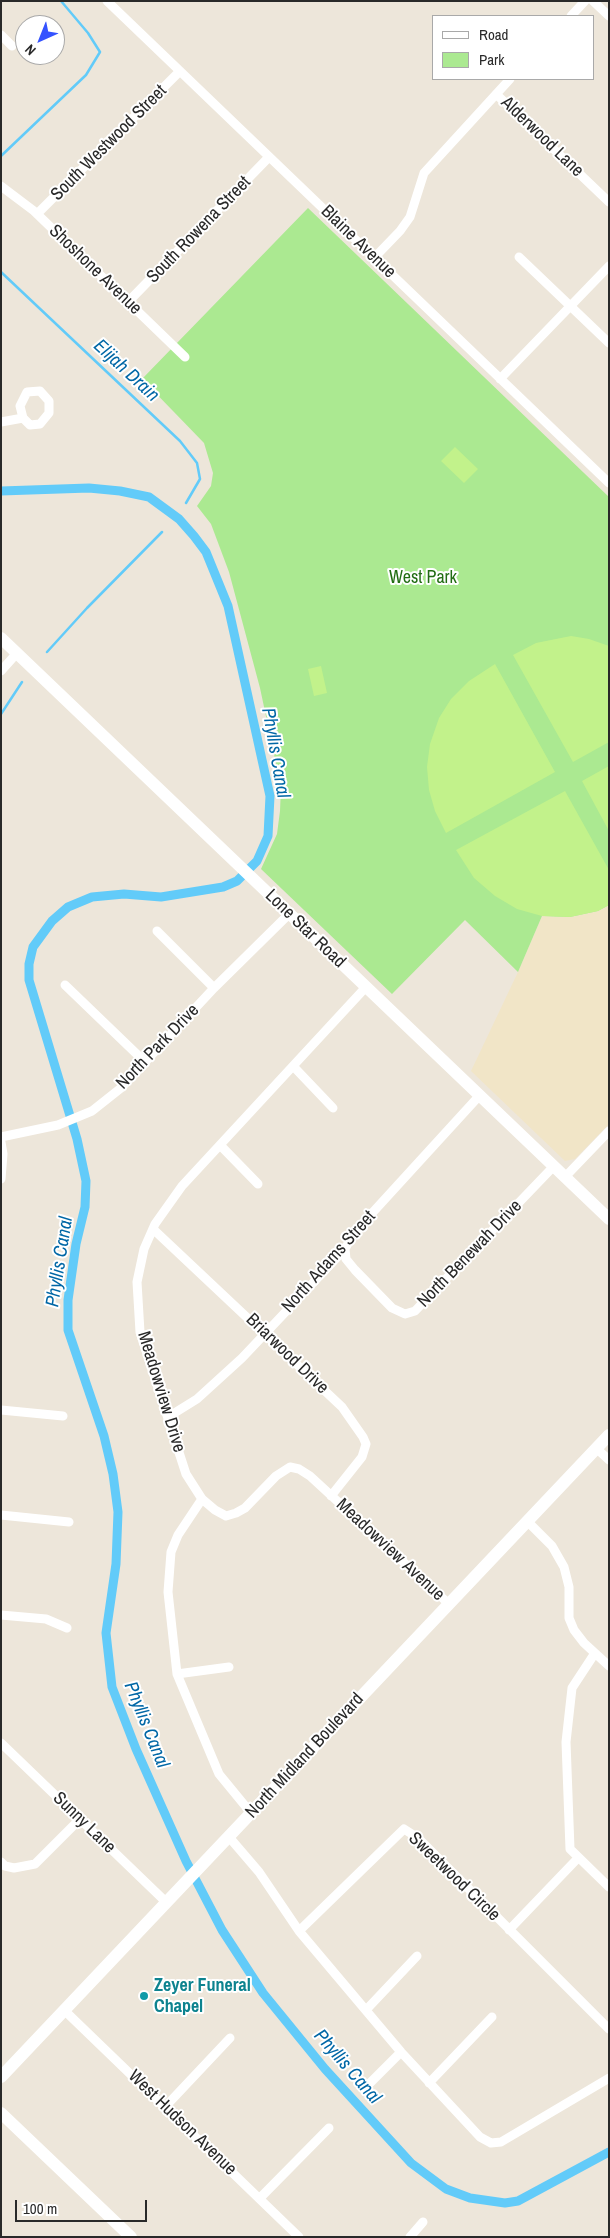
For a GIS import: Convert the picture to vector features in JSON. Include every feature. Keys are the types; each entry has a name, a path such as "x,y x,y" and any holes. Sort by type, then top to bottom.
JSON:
{"street":[{"name":"Blaine Avenue","path":"107,1 609,483"},
{"path":"572,15 585,1"},
{"path":"593,1 609,16"},
{"path":"1,35 12,46"},
{"name":"South Westwood Street","path":"37,214 180,71"},
{"path":"374,258 400,231 410,217 424,173 509,80"},
{"name":"Alderwood Lane","path":"496,94 609,202"},
{"name":"South Rowena Street","path":"128,302 269,157"},
{"name":"Shoshone Avenue","path":"1,186 37,214 185,357"},
{"path":"519,257 609,343"},
{"path":"500,379 609,266"},
{"path":"1,422 23,418"},
{"name":"Lone Star Road","path":"1,638 609,1219"},
{"path":"1,672 17,653"},
{"name":"North Park Drive","path":"1,1137 62,1123 92,1112 114,1094 214,988 289,914"},
{"path":"157,931 214,988"},
{"path":"65,985 145,1062"},
{"name":"Meadowview Drive","path":"331,1496 310,1476 299,1469 290,1467 276,1476 245,1508 236,1513 226,1516 202,1499 186,1474 140,1332 137,1282 144,1250 153,1229 182,1186 366,987"},
{"path":"293,1066 333,1108"},
{"name":"North Adams Street","path":"168,1417 197,1399 265,1333 345,1249 353,1234 480,1095"},
{"path":"565,1177 609,1131"},
{"path":"1,1142 3,1154 1,1179"},
{"path":"220,1145 258,1184"},
{"name":"North Benewah Drive","path":"345,1249 346,1259 392,1308 405,1314 415,1311 554,1166"},
{"name":"Briarwood Drive","path":"153,1229 342,1407 366,1444 362,1457 331,1496"},
{"path":"1,1410 62,1416"},
{"name":"North Midland Boulevard","path":"1,2077 609,1435"},
{"path":"596,1448 609,1460"},
{"name":"Meadowview Avenue","path":"331,1496 448,1604"},
{"path":"202,1499 178,1535 171,1552 168,1592 177,1674 219,1774 251,1813"},
{"path":"1,1514 69,1522"},
{"path":"527,1521 552,1546 564,1567 569,1587 569,1618 574,1630 609,1666"},
{"path":"1,1615 46,1619 67,1628"},
{"path":"595,1653 572,1688 566,1742 570,1849 609,1887"},
{"path":"177,1674 228,1666"},
{"name":"Sunny Lane","path":"1,1743 166,1902"},
{"path":"1,1862 6,1866 14,1868 35,1864 80,1819"},
{"name":"Sweetwood Circle","path":"299,1931 404,1829 418,1838 609,2029"},
{"path":"229,1836 259,1872 299,1931 401,2052 480,2137 491,2142 501,2142 609,2078"},
{"path":"509,1930 578,1858"},
{"path":"366,2010 417,1956"},
{"name":"West Hudson Avenue","path":"64,2010 299,2237"},
{"path":"429,2083 492,2017"},
{"path":"165,2106 230,2038"},
{"path":"368,2085 401,2052"},
{"path":"1,2113 131,2237"},
{"path":"260,2198 329,2128"},
{"path":"410,2237 423,2222"}],"shaded area":[{"path":"609,905 609,1124 575,1159 565,1161 471,1071 518,972 542,916 570,917 598,911"}],"green space":[{"name":"West Park","path":"308,208 609,497 609,905 598,911 570,917 542,916 518,972 465,920 392,994 261,869 277,834 281,787 260,688 229,572 211,524 197,506 211,486 213,473 204,443 142,379"},
{"path":"455,447 478,469 464,483 441,461"},
{"path":"571,636 589,639 609,646 609,742 573,762 513,655 536,643"},
{"path":"495,664 555,772 446,833 435,811 429,790 427,767 430,744 439,718 451,699 469,681"},
{"path":"321,666 327,693 314,696 308,669"},
{"path":"609,766 609,831 582,781"},
{"path":"565,791 609,870 609,905 598,911 570,917 542,916 517,909 495,896 474,878 456,850"}],"waterway":[{"name":"Elijah Drain","path":"1,156 86,75 100,52 88,33 61,1"},
{"name":"Elijah Drain","path":"1,272 180,441 197,463 200,479 186,503"},
{"name":"Phyllis Canal","path":"1,491 89,488 120,491 149,497 179,519 194,536 206,552 228,606 270,796 268,836 257,861 237,881 223,887 161,897 124,894 92,897 68,907 52,921 33,947 29,964 29,980 77,1139 86,1181 85,1207 76,1244 68,1300 68,1330 104,1436 113,1474 118,1512 116,1564 106,1633 112,1687 136,1749 186,1861 222,1930 263,1993 325,2069 411,2163 446,2189 470,2198 505,2203 518,2201 609,2152"},
{"name":"Elijah Drain","path":"47,652 87,608 162,532"},
{"name":"Elijah Drain","path":"1,714 22,682"}],"place":[{"name":"Zeyer Funeral Chapel","path":"144,1996"}]}
